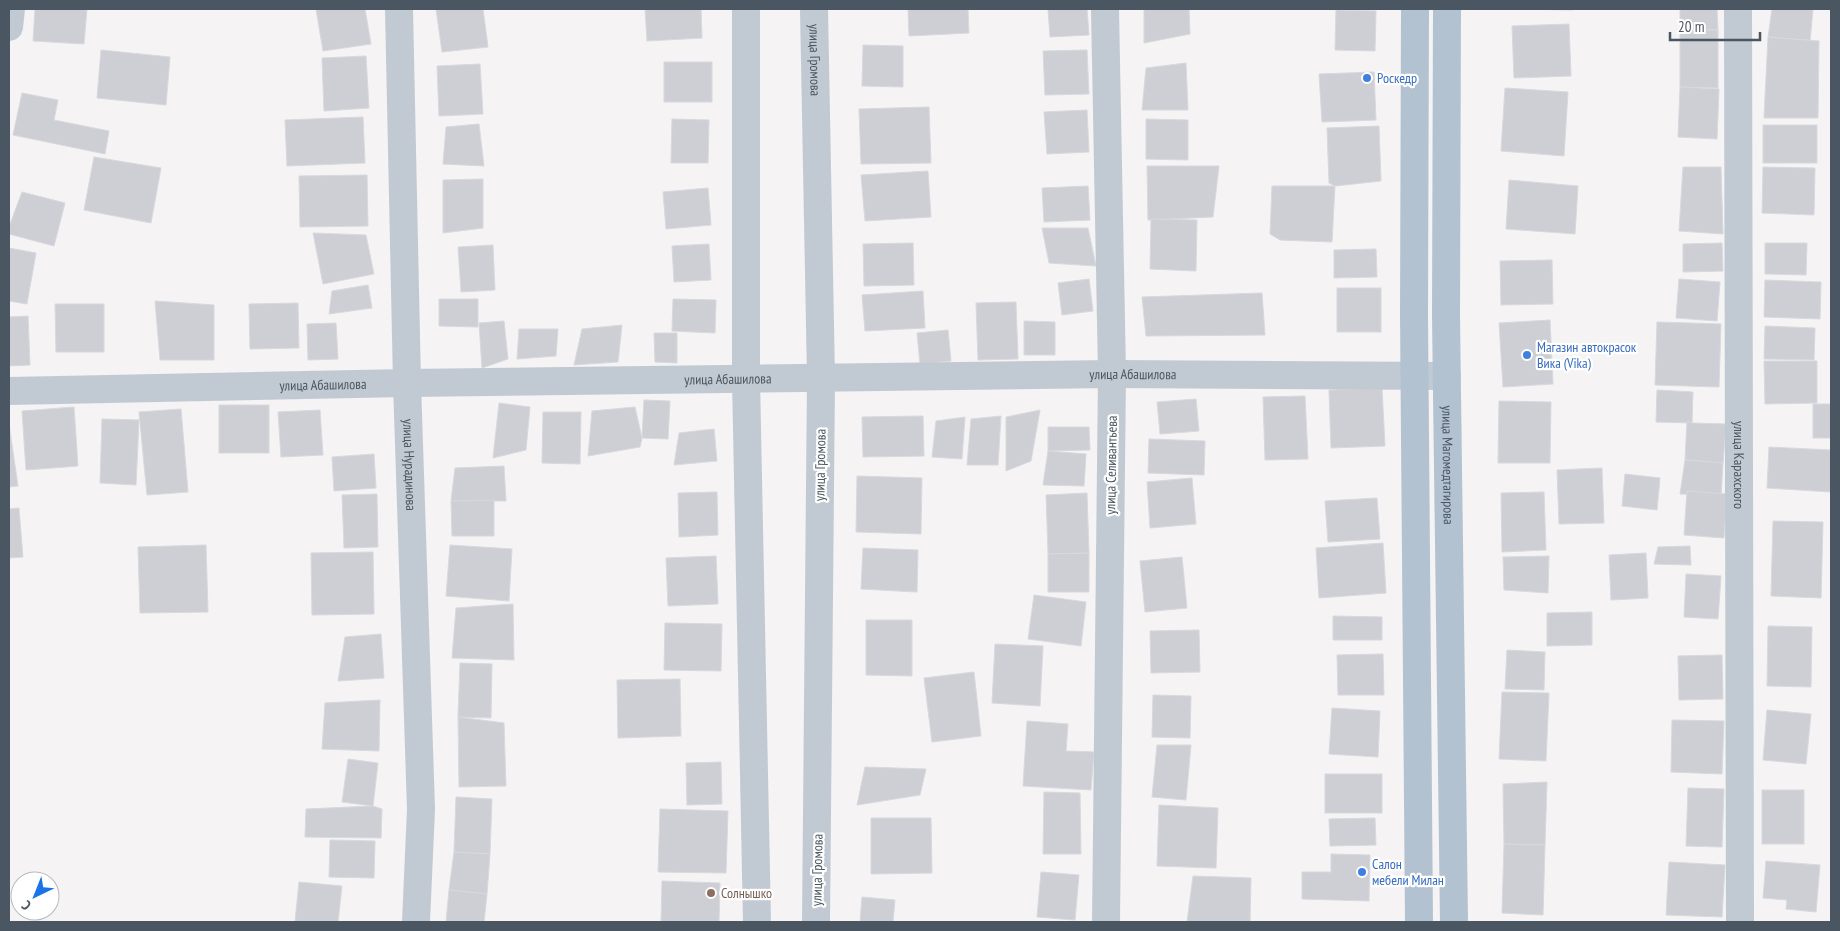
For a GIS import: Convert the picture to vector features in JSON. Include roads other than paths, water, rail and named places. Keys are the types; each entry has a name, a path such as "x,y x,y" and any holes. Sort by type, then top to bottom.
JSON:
{"main road":[{"path":"1415,9 1415,375 1419,922"},
{"name":"улица Магомедтагирова","path":"1447,9 1448,376 1454,922"}],"street":[{"path":"9,28 11,9"},
{"name":"улица Нурадинова","path":"399,9 407,383 421,809 416,922"},
{"path":"746,9 746,379 757,922"},
{"name":"улица Громова","path":"814,9 821,378 816,922"},
{"name":"улица Селивантьева","path":"1105,9 1112,374 1106,922"},
{"name":"улица Карахского","path":"1738,9 1740,922"},
{"name":"улица Абашилова","path":"9,391 407,383 1112,374 1448,376"}],"place":[{"name":"Роскедр","path":"1367,78"},
{"name":"Магазин автокрасок Вика (Vika)","path":"1527,355"},
{"name":"Салон мебели Милан","path":"1362,872"},
{"name":"Солнышко","path":"711,893"}]}
